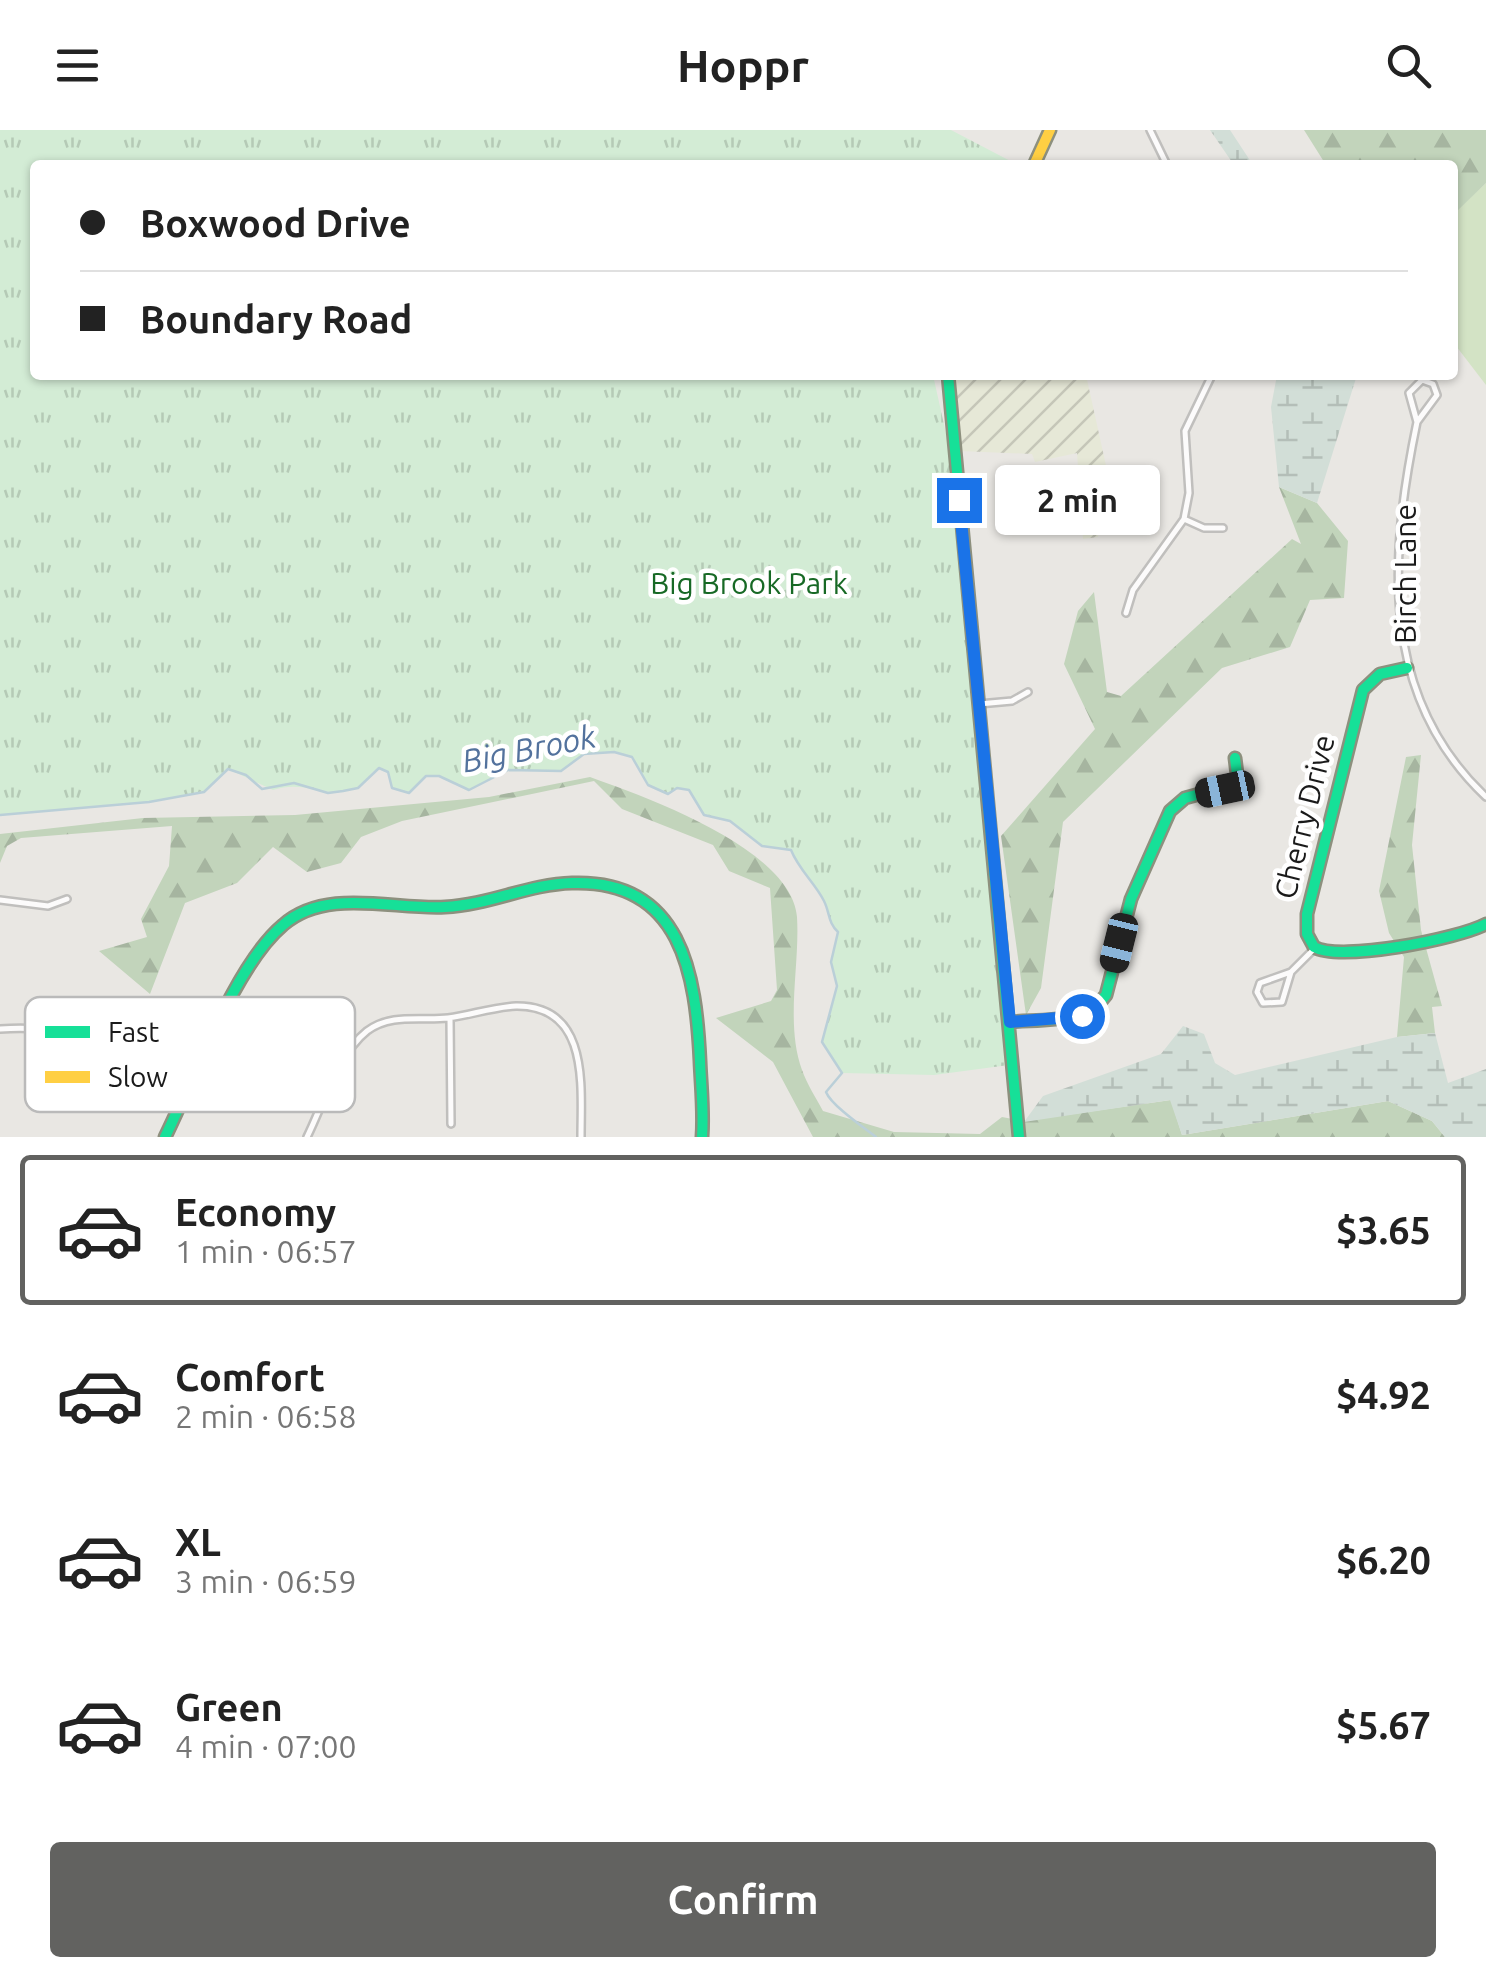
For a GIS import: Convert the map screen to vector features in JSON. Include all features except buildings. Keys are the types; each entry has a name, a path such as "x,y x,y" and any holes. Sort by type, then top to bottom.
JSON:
{"street":[{"path":"1036,160 1050,130"},
{"path":"1150,130 1165,160"},
{"path":"948,380 1019,1137"},
{"path":"1126,613 1133,590 1184,520 1190,493 1186,430 1210,380"},
{"name":"Birch Lane","path":"1417,422 1436,399 1436,388 1426,381 1417,382 1409,393 1417,422 1407,475 1401,564 1406,668 1429,729 1460,772 1486,797"},
{"path":"940,502 959,500"},
{"path":"1184,520 1204,528 1224,528"},
{"name":"Cherry Drive","path":"1316,948 1306,928 1306,914 1361,696 1380,674 1406,668"},
{"path":"978,704 1012,701 1028,692"},
{"path":"1010,1022 1082,1016 1097,1008 1106,995 1132,899 1160,842 1166,816 1185,798 1232,785 1236,774 1234,758"},
{"path":"237,997 262,948 292,917 333,906 472,904 558,885 588,884 638,898 659,914 684,946 698,997 702,1137"},
{"path":"0,900 48,906 67,898"},
{"path":"1291,972 1282,1002 1270,1006 1263,1003 1257,992 1260,983 1291,972 1316,948 1330,956 1346,956 1402,943 1460,936 1486,924"},
{"path":"355,1044 386,1021 450,1018 518,1006 540,1010 560,1022 574,1039 580,1059 581,1137"},
{"path":"450,1018 451,1124"},
{"path":"165,1137 178,1112"},
{"path":"307,1137 320,1112"}],"green space":[{"name":"Big Brook Park","path":"0,130 951,130 1008,160 30,160 30,380 934,380 949,447 1009,1065 934,1075 842,1073 822,1042 837,986 831,962 838,932 820,893 791,851 762,846 730,821 704,815 689,790 677,788 668,794 648,785 632,758 614,752 584,754 561,771 508,770 469,790 439,776 427,776 409,793 392,788 388,772 379,768 358,787 343,792 296,787 273,790 228,769 204,791 149,802 0,815"},
{"path":"1210,130 1230,130 1250,160 1231,160"},
{"path":"1304,130 1486,130 1486,183 1458,210 1458,160 1323,160"},
{"path":"1486,183 1486,385 1458,349 1458,209"},
{"path":"956,380 1087,380 1107,470 1098,537 1083,539 1077,453 1035,462 1032,454 960,451 953,392"},
{"path":"1276,380 1355,380 1317,503 1279,487 1271,407"},
{"path":"1279,487 1317,503 1348,541 1344,598 1310,600 1290,647 1222,668 1063,822 1041,988 1026,1015 1001,836 1095,729 1064,664 1078,611 1094,592 1107,692 1121,696 1292,539 1301,544"},
{"path":"1421,755 1412,845 1421,930 1442,1006 1432,1007 1435,1033 1397,1037 1404,957 1389,933 1379,891 1406,757"},
{"path":"590,777 713,829 770,869 789,892 797,917 794,1033 804,1075 823,1111 894,1132 980,1134 1002,1117 1024,1121 1171,1100 1182,1135 1388,1101 1432,1121 1445,1137 813,1137 773,1062 716,1018 771,1001 777,990 770,888 729,871 713,845 622,809 594,781 402,821 361,837 341,863 307,872 273,847 237,883 185,903 150,994 99,951 147,937 141,919 169,866 172,826 21,838 7,846 0,863 0,834 143,818 295,815 489,797"},
{"path":"1183,1026 1204,1034 1215,1063 1235,1075 1397,1037 1435,1033 1448,1083 1486,1069 1486,1137 1445,1137 1432,1121 1388,1101 1182,1135 1170,1100 1024,1122 1043,1096 1161,1054"}],"waterway":[{"name":"Big Brook","path":"0,815 149,802 204,792 228,769 246,775 262,789 294,783 328,793 358,788 379,768 388,772 392,788 409,793 426,776 439,776 469,790 508,770 561,771 584,754 614,752 632,757 648,785 668,794 677,788 689,790 704,815 730,821 762,846 791,850 820,894 838,932 831,962 837,986 822,1042 842,1073 826,1092 876,1137"}],"traffic: fast":[{"path":"948,380 1019,1137"},
{"path":"1407,668 1380,674 1363,690 1307,914 1307,934 1314,947 1348,952 1426,942 1486,924"},
{"path":"1010,1022 1075,1015 1087,1011 1106,995 1131,899 1170,811 1185,798 1232,785 1237,774 1235,758"},
{"path":"230,997 265,943 300,913 319,907 340,903 445,907 540,887 572,883 609,886 638,897 660,915 676,938 687,966 698,1028 702,1137"},
{"path":"165,1137 177,1112"}],"traffic: slow":[{"path":"1036,160 1050,130"}],"route":[{"path":"959,500 1010,1022 1082,1016"}]}
